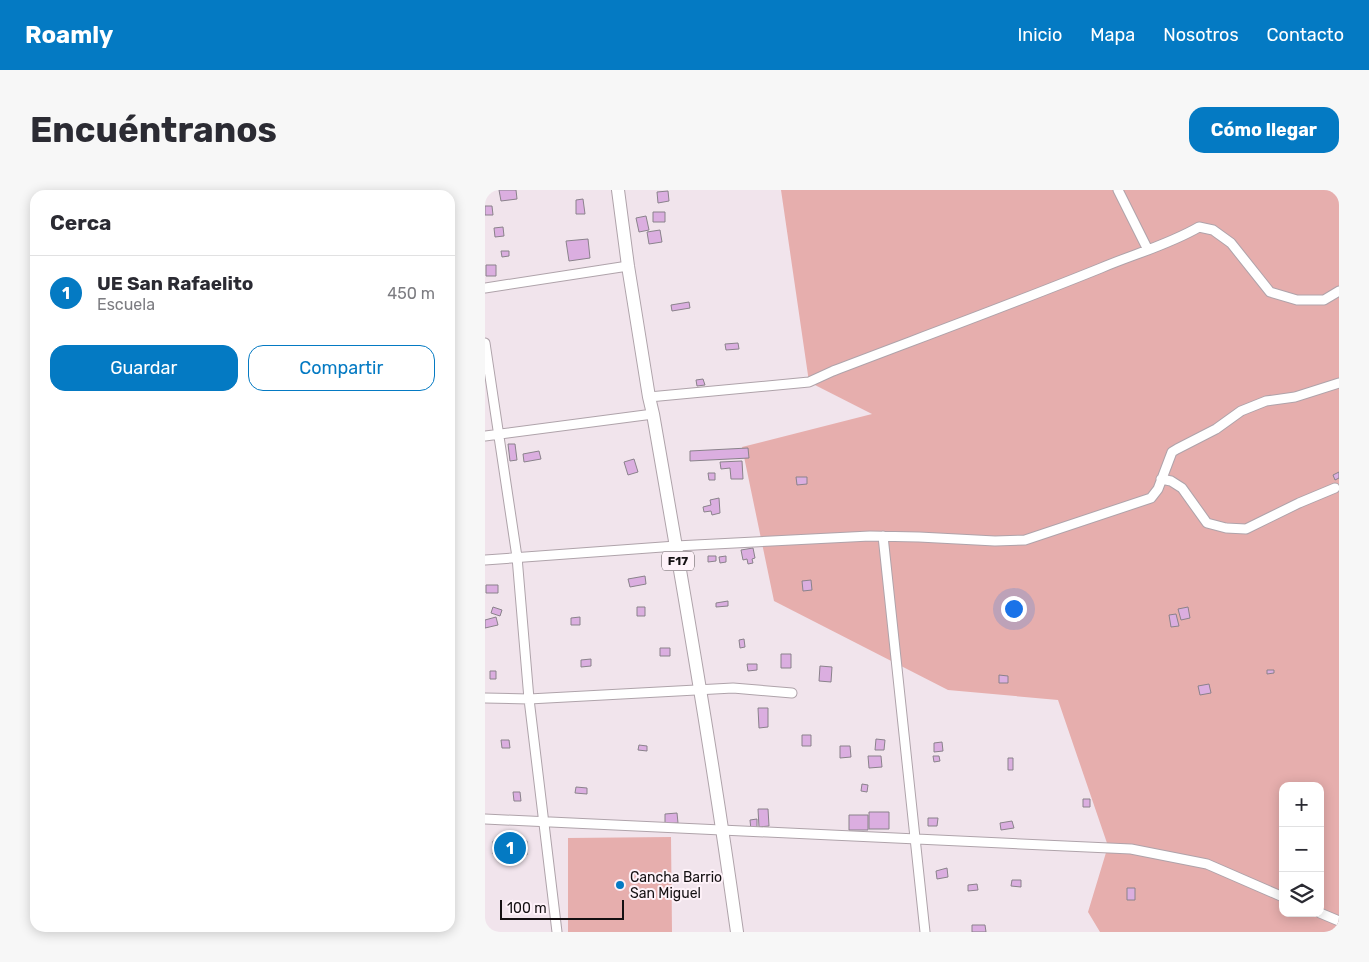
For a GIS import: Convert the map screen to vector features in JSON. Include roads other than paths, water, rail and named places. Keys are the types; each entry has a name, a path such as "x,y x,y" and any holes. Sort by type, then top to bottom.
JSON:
{"highway":[{"name":"F17","path":"618,190 649,398 701,690 737,932"}],"street":[{"path":"1118,190 1148,250"},
{"path":"649,398 809,382 1126,257 1182,237 1199,227 1213,230 1231,243 1270,292 1297,300 1324,300 1339,291"},
{"path":"485,288 628,266"},
{"path":"485,343 517,557 529,699 557,932"},
{"path":"485,560 676,546 883,536 995,541 1025,540 1151,498 1158,489 1172,452 1215,429 1241,411 1266,401 1295,397 1339,383"},
{"path":"485,436 653,414"},
{"path":"1161,479 1182,488 1207,523 1246,530 1299,502 1335,488"},
{"path":"883,536 925,932"},
{"path":"485,698 529,699 733,688 792,693"},
{"path":"485,818 1131,849 1207,864 1279,895"},
{"path":"1324,915 1339,921"}],"place":[{"name":"UE San Rafaelito","path":"510,848"},
{"name":"Cancha Barrio San Miguel","path":"620,885"}]}
